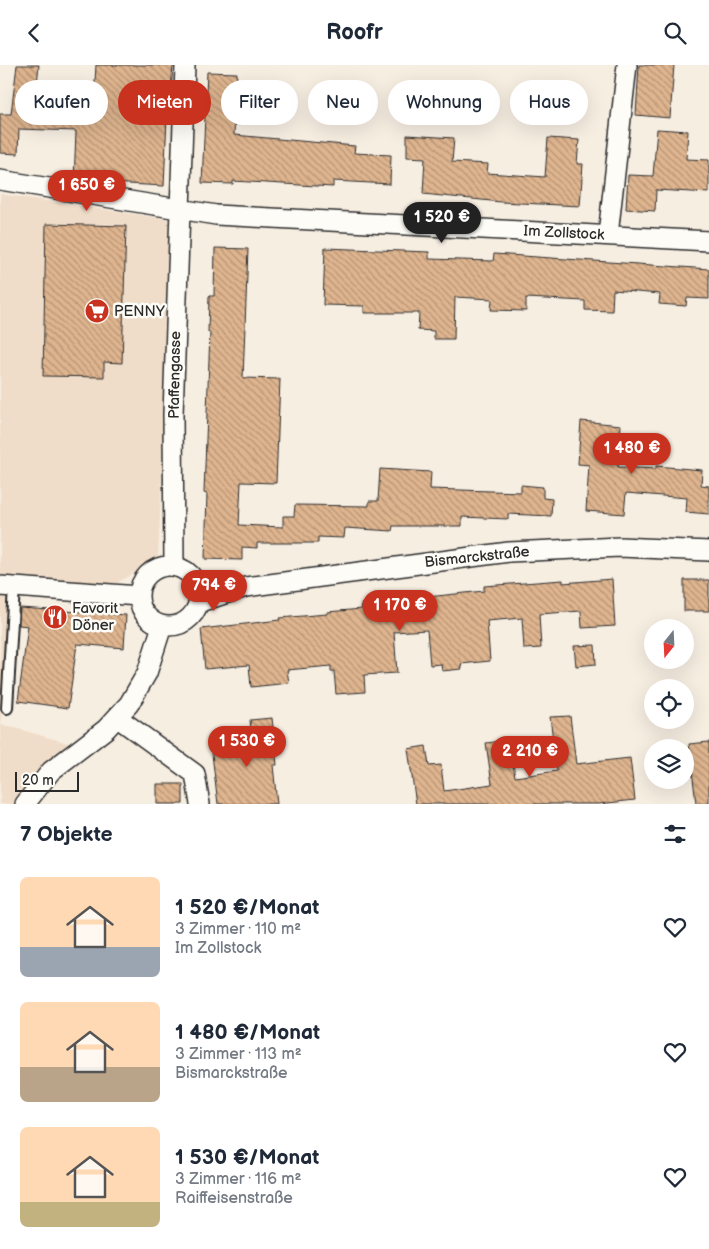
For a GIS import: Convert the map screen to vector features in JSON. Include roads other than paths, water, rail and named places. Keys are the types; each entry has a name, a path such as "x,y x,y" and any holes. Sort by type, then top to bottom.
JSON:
{"street":[{"name":"Pfaffengasse","path":"174,566 173,414 185,65"},
{"path":"608,235 626,65"},
{"name":"Im Zollstock","path":"0,181 179,210 252,218 709,241"},
{"name":"Bismarckstraße","path":"200,602 246,587 509,552 620,547 709,551"},
{"path":"163,566 174,566 186,571 196,581 200,591 200,602 192,617 186,622 174,626 162,626 145,615 139,596 140,586 146,577 163,566"},
{"name":"Bismarckstraße","path":"196,581 246,587"},
{"path":"7,587 139,596"},
{"path":"25,804 51,771 118,718 140,688 154,657 162,626"},
{"path":"118,718 195,774 200,804"}],"lane":[{"path":"7,587 7,708"}],"place":[{"name":"PENNY","path":"97,311"},
{"name":"Favorit Döner","path":"55,617"}]}
